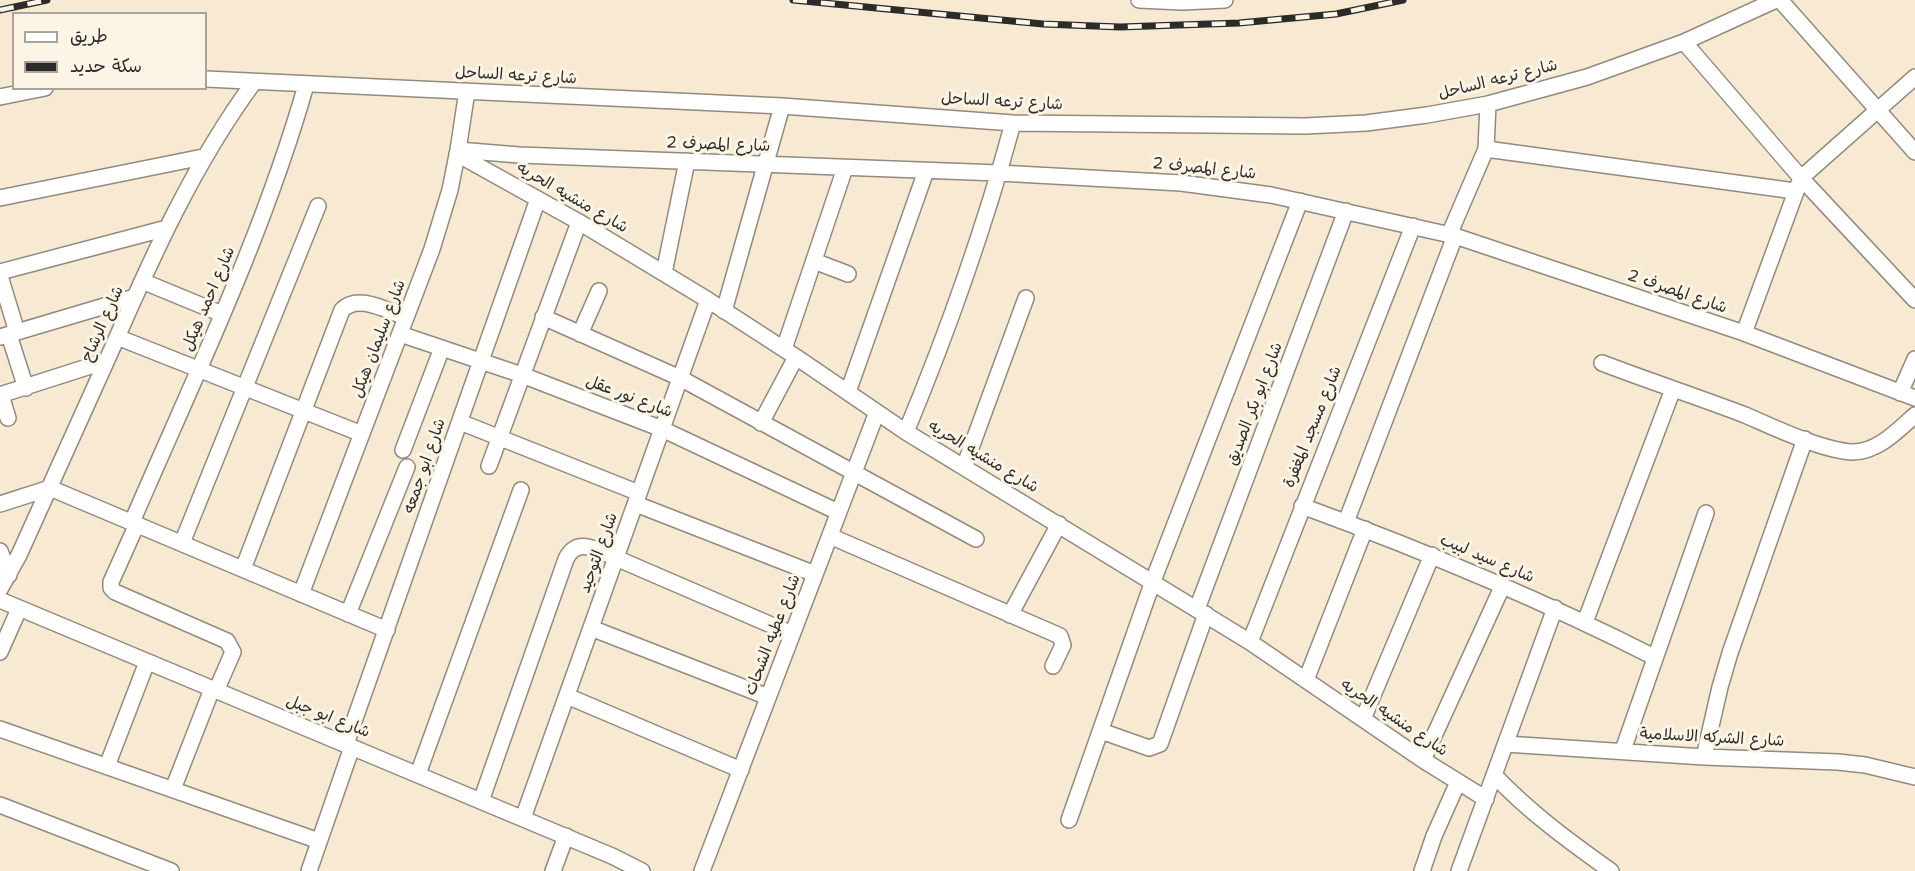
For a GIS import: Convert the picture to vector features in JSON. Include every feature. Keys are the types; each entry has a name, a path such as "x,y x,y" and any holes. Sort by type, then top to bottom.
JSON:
{"street":[{"path":"1139,0 1182,2 1225,0"},
{"path":"1778,0 1915,152"},
{"name":"شارع ترعه الساحل","path":"207,79 782,106 1013,123 1305,126 1377,122 1488,104 1587,77 1684,42 1778,0"},
{"path":"1684,42 1798,184 1915,300"},
{"path":"1744,333 1798,184 1915,77"},
{"name":"شارع الرشاح","path":"0,589 9,575 50,488 167,228 203,157 254,82"},
{"name":"شارع احمد هيكل","path":"214,690 233,652 227,641 116,592 111,588 111,582 272,193 306,85"},
{"path":"0,98 36,90"},
{"name":"شارع سليمان هيكل","path":"301,594 435,240 458,152 467,91"},
{"path":"1346,522 1486,149 1488,104"},
{"path":"724,310 782,106"},
{"path":"906,432 941,347 972,261 1013,123"},
{"path":"1486,149 1798,184"},
{"name":"شارع المصرف 2","path":"458,152 999,173 1181,183 1241,190 1452,235 1744,333 1915,398"},
{"name":"شارع منشيه الحريه","path":"458,152 724,310 906,432 1250,642 1423,760 1486,799"},
{"path":"0,198 203,157"},
{"path":"664,273 687,161"},
{"path":"761,423 790,353 814,261 845,168"},
{"path":"848,392 926,171"},
{"name":"شارع ابو جمعه","path":"309,871 387,630 538,199"},
{"path":"1069,820 1153,581 1300,201"},
{"path":"182,543 318,206"},
{"name":"شارع ابو بكر الصديق","path":"1101,730 1149,748 1160,744 1201,612 1346,211"},
{"path":"489,466 579,222"},
{"name":"شارع مسجد المغفرة","path":"1250,642 1413,226"},
{"path":"26,387 9,335 0,274 167,228"},
{"path":"814,261 848,274"},
{"path":"142,282 222,314"},
{"path":"580,334 599,291"},
{"path":"9,335 135,297"},
{"path":"964,467 1026,298"},
{"name":"شارع التوحيد","path":"523,819 708,300"},
{"path":"243,569 342,310 347,305 360,302 406,317"},
{"path":"543,317 680,378 976,539"},
{"name":"شارع نور عقل","path":"400,334 522,375 662,429 838,512"},
{"path":"117,337 362,434"},
{"path":"403,450 442,348"},
{"path":"1900,393 1915,358"},
{"path":"8,418 1,395 106,361"},
{"path":"1602,363 1805,439 1854,452 1875,446 1891,437 1915,415"},
{"path":"1585,622 1673,389"},
{"name":"شارع عطيه الشحات","path":"702,871 877,412"},
{"path":"460,422 815,574"},
{"path":"1704,757 1730,653 1805,439"},
{"path":"348,614 407,467"},
{"path":"0,504 50,488 387,630"},
{"path":"418,774 520,490"},
{"name":"شارع سيد لبيب","path":"1302,506 1432,555 1503,585 1585,622 1654,657"},
{"path":"1623,750 1706,513"},
{"path":"1010,615 1059,524"},
{"path":"1306,680 1365,529"},
{"path":"830,536 1060,636 1063,645 1053,666"},
{"path":"481,801 570,550 577,546 587,547 616,558 792,634"},
{"path":"0,551 9,575"},
{"path":"1362,719 1432,555"},
{"path":"1423,760 1503,585"},
{"name":"شارع ابو جبل","path":"0,600 566,836 610,864 642,871"},
{"path":"1459,871 1555,608"},
{"path":"0,652 20,609"},
{"path":"591,628 768,698"},
{"path":"107,766 147,662"},
{"path":"172,789 214,690"},
{"path":"567,696 741,770"},
{"path":"0,729 319,841"},
{"name":"شارع الشركه الاسلامية","path":"1506,744 1704,757 1838,762 1882,768 1915,777"},
{"path":"1494,775 1541,819 1611,871"},
{"path":"1422,871 1434,836 1458,782"},
{"path":"0,805 171,871"},
{"path":"553,871 566,836"}],"railway":[{"path":"0,10 47,0"},
{"path":"793,0 1043,24 1120,27 1239,23 1336,14 1403,0"}]}
